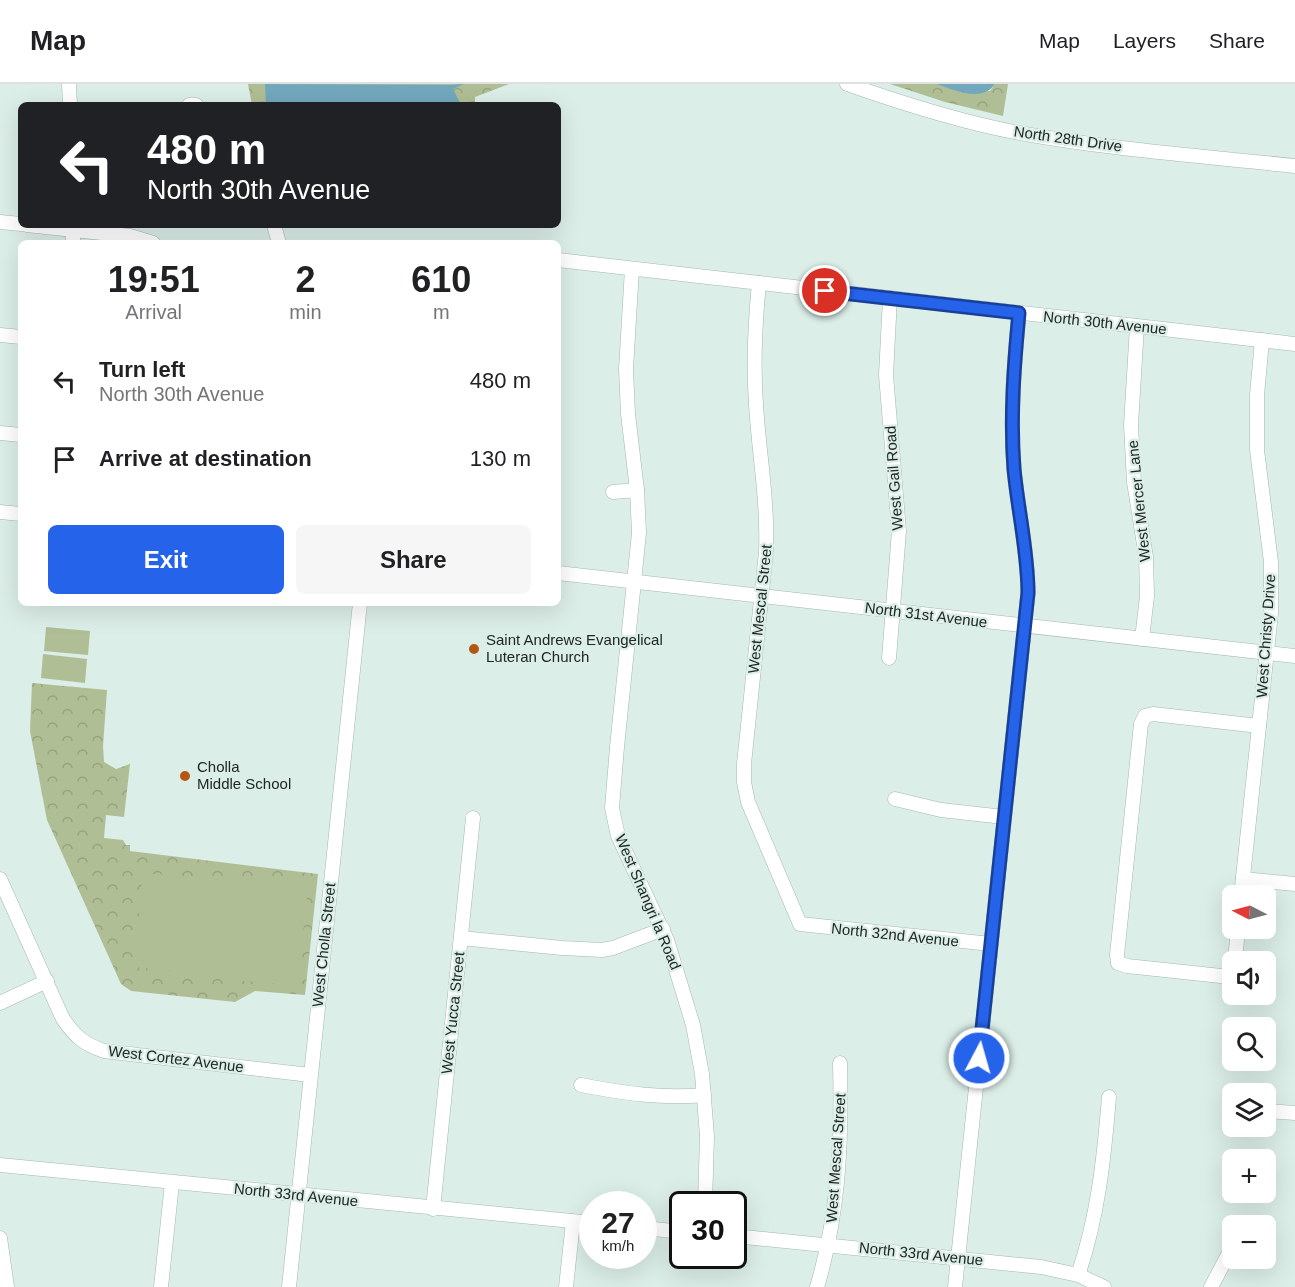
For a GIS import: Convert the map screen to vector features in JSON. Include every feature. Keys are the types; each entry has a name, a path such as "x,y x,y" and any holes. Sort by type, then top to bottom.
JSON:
{"street":[{"path":"69,84 70,102"},
{"name":"North 28th Drive","path":"847,84 949,117 1014,132 1102,146 1295,166"},
{"path":"0,222 18,224"},
{"path":"44,228 73,233 130,236 143,240"},
{"name":"North 30th Avenue","path":"561,260 1295,344"},
{"name":"West Shangri la Road","path":"632,269 626,369 639,533 612,808 618,836 663,929 682,983 693,1025 704,1095 707,1136 705,1191"},
{"name":"West Mescal Street","path":"759,283 754,372 767,526 744,782 748,802 800,924"},
{"name":"West Gail Road","path":"889,658 899,531 886,375 890,298"},
{"path":"955,1287 1028,574 1018,506 1012,422 1019,313"},
{"name":"West Mercer Lane","path":"1137,326 1131,425 1134,482 1146,557 1147,596 1142,639"},
{"path":"0,335 18,337"},
{"name":"West Christy Drive","path":"1242,885 1271,613 1271,562 1259,474 1256,422 1262,340"},
{"path":"0,433 18,435"},
{"path":"613,492 637,490"},
{"path":"0,512 18,514"},
{"name":"North 31st Avenue","path":"561,573 1295,656"},
{"name":"West Cholla Street","path":"289,1287 360,606"},
{"path":"1222,971 1210,975 1118,963 1141,724 1145,716 1153,714 1259,726"},
{"path":"895,799 916,806 1004,817"},
{"name":"West Yucca Street","path":"433,1209 473,818"},
{"name":"West Cortez Avenue","path":"0,879 63,1019 76,1037 87,1045 104,1051 310,1075"},
{"path":"1243,879 1295,884"},
{"name":"North 32nd Avenue","path":"800,924 991,944"},
{"path":"461,938 602,950 663,929"},
{"path":"0,1003 47,981"},
{"name":"West Mescal Street","path":"817,1287 828,1246 840,1150 840,1063"},
{"path":"581,1085 659,1097 704,1095"},
{"path":"1077,1275 1092,1231 1100,1192 1109,1097"},
{"path":"1276,1112 1295,1113"},
{"name":"North 33rd Avenue","path":"0,1165 579,1222"},
{"path":"161,1287 172,1183"},
{"path":"566,1287 573,1222"},
{"name":"North 33rd Avenue","path":"747,1237 1041,1267 1077,1275 1104,1287"},
{"path":"0,1238 7,1287"},
{"path":"1211,1287 1222,1266"}],"green space":[{"path":"248,84 509,84 475,97 475,102 251,102"},
{"path":"890,84 936,84 962,92 990,91 995,84 1008,84 1003,116 945,102"},
{"path":"46,627 90,631 88,655 44,651"},
{"path":"43,654 87,659 85,683 41,678"},
{"path":"32,683 107,690 104,762 116,769 130,764 124,817 106,815 104,838 123,840 126,845 130,845 130,851 318,874 305,995 255,991 235,1002 131,991 121,984 47,820 30,731"},
{"path":"143,873 258,884 288,878 309,879 298,980 291,985 188,976 188,972 134,967"}],"water":[{"path":"265,84 464,84 453,89 460,102 266,102"},
{"path":"936,84 995,84 983,93 975,94 959,92"}],"place":[{"name":"Saint Andrews Evangelical Luteran Church","path":"474,649"},
{"name":"Cholla Middle School","path":"185,776"}],"route":[{"path":"825,291 1019,313 1012,422 1014,468 1028,574 1028,593 979,1058"}]}
